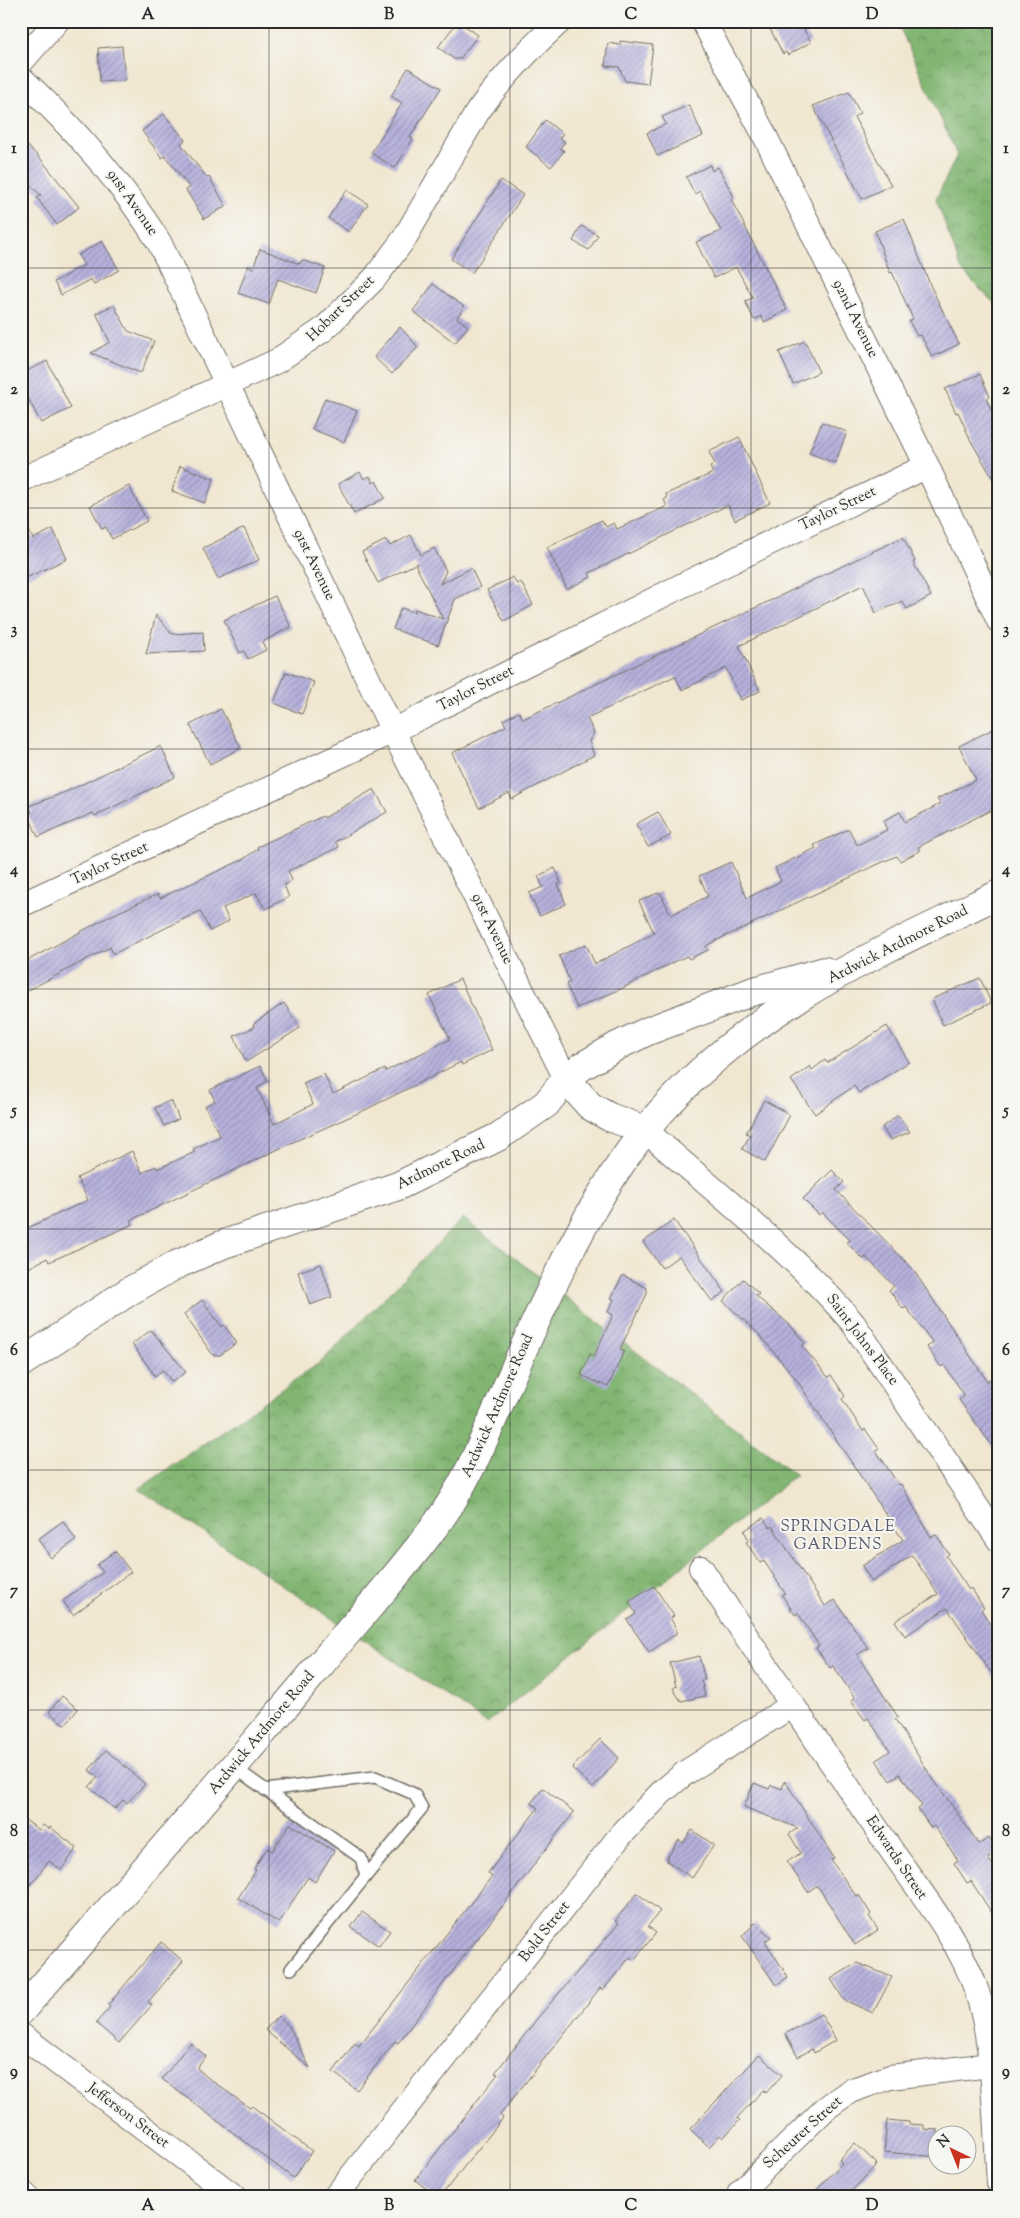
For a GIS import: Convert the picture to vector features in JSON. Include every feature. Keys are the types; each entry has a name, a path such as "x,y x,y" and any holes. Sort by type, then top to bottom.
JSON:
{"main road":[{"name":"Ardwick Ardmore Road","path":"21,2011 234,1768 433,1529 456,1496 477,1457 515,1367 570,1249 645,1130 673,1099 738,1039 776,1012 855,963 999,894"},
{"name":"Ardmore Road","path":"21,1363 128,1292 176,1265 224,1244 398,1186 489,1142 546,1104 566,1079 595,1058 648,1031 750,992 855,963"},
{"path":"566,1079 590,1106 609,1117 645,1130"},
{"path":"21,2194 24,2197"}],"street":[{"path":"21,62 57,21"},
{"name":"Hobart Street","path":"21,480 277,361 299,348 324,328 374,279 404,239 478,111 491,92 529,49 560,21"},
{"name":"92nd Avenue","path":"703,21 762,132 927,466 999,621"},
{"name":"91st Avenue","path":"21,78 86,143 134,202 159,242 393,731 566,1079"},
{"name":"Taylor Street","path":"21,906 393,731 704,574 927,466"},
{"name":"Saint Johns Place","path":"645,1130 788,1254 829,1294 853,1323 999,1540"},
{"name":"Edwards Street","path":"701,1568 791,1706 954,1944 977,1992 990,2065 999,2183"},
{"name":"Bold Street","path":"335,2197 620,1836 662,1792 685,1773 791,1706"},
{"name":"Jefferson Street","path":"21,2035 235,2197"},
{"name":"Scheurer Street","path":"740,2192 826,2108 850,2091 890,2077 990,2065"}],"lane":[{"path":"234,1768 361,1858 366,1876"},
{"path":"265,1790 375,1777 414,1794 422,1808 291,1970"}],"green space":[{"path":"897,21 999,21 999,308 962,271 936,199 957,155"},
{"path":"463,1218 796,1475 487,1723 139,1489 322,1361"}],"building":[{"path":"458,21 478,35 460,59 454,59 438,47"},
{"path":"768,21 799,21 811,42 788,55 786,52 783,54"},
{"path":"620,41 653,45 648,84 625,81 619,67 605,66 608,43 620,45"},
{"path":"122,46 125,80 100,82 98,48"},
{"path":"408,68 441,88 410,137 413,139 395,168 371,153 402,103 391,96"},
{"path":"849,92 860,113 854,117 891,185 862,199 813,106"},
{"path":"689,105 703,136 657,156 647,133 666,124 662,117"},
{"path":"164,114 185,140 181,144 207,178 209,177 226,206 204,219 186,190 190,188 165,156 162,158 142,131"},
{"path":"545,120 563,134 559,138 565,142 560,148 564,151 551,167 526,147"},
{"path":"21,140 40,158 79,207 57,225 37,198 41,195 21,177"},
{"path":"710,165 712,171 718,167 734,197 731,199 787,310 764,322 761,316 754,320 745,301 753,298 736,267 714,278 696,242 721,231 700,191 695,194 686,177"},
{"path":"501,180 523,195 472,273 451,259"},
{"path":"347,190 368,204 349,232 328,218"},
{"path":"904,219 931,287 959,344 932,357 921,335 917,336 909,321 913,319 892,272 890,273 875,231"},
{"path":"581,226 598,235 589,250 573,241"},
{"path":"102,241 119,270 94,284 91,279 61,295 54,282 84,265 78,255"},
{"path":"260,249 300,264 302,260 325,268 316,293 278,279 269,304 238,293 248,266 253,268"},
{"path":"433,284 464,307 457,318 468,326 455,343 413,311"},
{"path":"114,305 128,331 154,341 141,373 91,353 110,342 96,313"},
{"path":"400,327 418,347 392,374 374,357"},
{"path":"805,341 819,372 793,384 779,352"},
{"path":"47,361 71,408 41,423 21,385 21,374"},
{"path":"980,374 990,397 986,399 999,426 999,489 971,441 945,389"},
{"path":"325,398 357,411 344,442 312,429"},
{"path":"822,422 847,432 835,463 809,453"},
{"path":"739,437 770,503 735,520 728,505 589,573 591,577 567,589 547,547 602,520 606,527 614,523 617,529 667,506 664,500 667,498 666,494 713,473 710,467 715,464 709,452"},
{"path":"180,466 214,479 205,503 172,491"},
{"path":"360,472 364,479 370,476 373,483 376,481 385,498 354,514 338,484"},
{"path":"129,486 147,521 112,539 106,527 102,529 90,506"},
{"path":"21,514 33,539 53,529 67,559 28,577 21,563"},
{"path":"244,528 259,560 218,579 203,548"},
{"path":"411,535 421,555 434,548 446,571 440,584 471,568 480,587 455,599 438,645 393,629 401,608 414,612 415,609 443,619 416,566 417,563 378,583 362,552 386,540 390,546"},
{"path":"903,537 915,561 913,562 931,596 907,609 902,601 876,613 863,585 739,646 760,691 741,700 726,668 682,690 675,676 587,718 594,733 589,741 594,755 512,799 509,793 479,808 452,753 506,726 503,720 519,712 523,719"},
{"path":"513,577 517,584 521,582 533,605 504,621 487,590"},
{"path":"275,596 291,627 262,642 266,650 248,659 244,651 240,653 224,620"},
{"path":"156,615 172,634 203,632 204,651 146,654"},
{"path":"286,672 314,682 302,714 274,703"},
{"path":"221,709 241,748 210,764 190,725"},
{"path":"999,726 999,806 918,847 920,851 900,861 897,856 885,861 711,943 706,946 708,950 689,959 687,956 623,988 577,1008 566,984 570,982 559,956 586,944 595,964 654,933 639,901 660,892 671,915 708,896 699,876 731,862 747,898 781,881 775,868 816,848 814,845 849,829 857,845 887,830 883,821 900,812 905,822 940,804 937,799 976,780 959,746"},
{"path":"161,746 175,777 95,816 93,813 38,837 28,814 32,812 29,806 68,791"},
{"path":"374,789 387,812 335,842 339,847 288,871 292,880 284,885 289,897 265,909 256,893 223,908 229,921 210,931 200,911 113,954 110,947 21,994 21,964 110,916 158,894 160,898 242,860 258,849 257,847 323,816 324,818"},
{"path":"658,812 671,835 648,847 636,824"},
{"path":"555,868 561,883 558,884 566,904 540,916 529,893 543,887 538,876"},
{"path":"980,978 991,1003 943,1025 932,999"},
{"path":"460,979 492,1050 462,1065 461,1062 365,1110 291,1143 131,1220 133,1224 49,1262 47,1258 21,1272 21,1231 88,1200 77,1178 132,1151 142,1173 156,1166 157,1169 195,1152 193,1149 220,1136 205,1106 215,1101 210,1090 260,1066 268,1081 257,1088 274,1124 313,1104 303,1083 324,1074 333,1094 385,1069 386,1071 450,1039 429,995"},
{"path":"284,1003 300,1028 246,1062 234,1036 255,1027 253,1024"},
{"path":"887,1026 909,1062 859,1093 854,1086 815,1114 791,1080 810,1066 812,1070 825,1060 827,1063"},
{"path":"171,1100 179,1119 164,1126 155,1108"},
{"path":"764,1100 790,1115 765,1162 742,1149 750,1135 746,1133"},
{"path":"898,1115 910,1132 890,1140 882,1127"},
{"path":"832,1170 844,1182 836,1190 912,1268 987,1381 999,1373 999,1455 959,1400 965,1396 944,1365 941,1367 927,1347 933,1343 906,1307 903,1309 889,1290 894,1286 866,1257 863,1259 847,1243 850,1240 822,1212 819,1215 803,1199"},
{"path":"674,1220 725,1292 712,1301 679,1256 662,1268 643,1242"},
{"path":"321,1264 332,1297 310,1305 298,1272"},
{"path":"623,1275 647,1288 647,1294 620,1349 624,1351 608,1387 581,1375 590,1354 594,1356 613,1315 608,1312 614,1299 611,1298"},
{"path":"743,1279 759,1294 756,1296 790,1325 805,1343 802,1346 828,1377 831,1375 845,1396 842,1399 863,1431 865,1429 879,1449 876,1451 899,1485 901,1484 931,1537 936,1535 949,1554 946,1556 984,1608 981,1610 999,1636 999,1684 947,1608 905,1636 895,1621 938,1594 912,1555 872,1582 862,1566 903,1540 796,1379 758,1333 723,1301"},
{"path":"202,1300 222,1327 224,1325 237,1343 220,1355 213,1355 184,1314"},
{"path":"151,1330 186,1372 172,1382 163,1370 155,1376 132,1344"},
{"path":"763,1518 770,1528 772,1526 825,1606 835,1600 868,1648 857,1655 898,1717 895,1719 929,1773 979,1844 989,1838 998,1852 988,1858 999,1875 999,1924 971,1881 967,1883 954,1863 958,1860 934,1826 931,1828 918,1809 922,1806 900,1774 890,1781 876,1760 890,1751 868,1718 865,1720 851,1701 855,1698 833,1666 830,1668 816,1648 819,1646 798,1613 795,1615 782,1595 785,1593 764,1561 760,1563 746,1542 749,1540 744,1531"},
{"path":"63,1521 76,1540 51,1558 38,1539"},
{"path":"115,1551 131,1572 73,1615 63,1601 103,1572 97,1565"},
{"path":"654,1586 674,1616 670,1618 676,1628 676,1634 649,1652 627,1620 636,1614 629,1602"},
{"path":"699,1656 705,1680 701,1680 705,1696 681,1701 673,1689 676,1686 670,1663"},
{"path":"62,1696 78,1709 65,1725 49,1712"},
{"path":"600,1739 619,1758 593,1788 572,1768"},
{"path":"106,1750 145,1784 127,1803 123,1800 115,1809 89,1787 98,1777 89,1770"},
{"path":"785,1781 834,1858 831,1860 856,1896 859,1895 878,1930 855,1945 819,1888 816,1886 808,1892 787,1862 801,1853 789,1834 798,1828 744,1807 754,1783 769,1789 771,1785 782,1789"},
{"path":"543,1788 574,1812 398,2043 395,2041 357,2090 333,2072 355,2043 359,2046 492,1876 488,1873 538,1808 531,1803"},
{"path":"21,1817 39,1830 43,1825 49,1829 50,1827 77,1848 61,1870 49,1861 21,1897"},
{"path":"290,1824 334,1851 315,1882 308,1877 279,1923 238,1898 256,1870 254,1869 263,1854 268,1848 272,1851"},
{"path":"692,1830 714,1845 692,1878 667,1861 667,1858 679,1840 683,1843"},
{"path":"637,1893 660,1911 648,1926 656,1933 634,1960 630,1957 603,1990 600,1988 500,2115 503,2118 440,2197 437,2197 415,2180 498,2074 495,2073 536,2020 619,1923 615,1921"},
{"path":"362,1912 390,1931 379,1946 351,1927"},
{"path":"755,1923 771,1937 765,1941 788,1977 776,1985 742,1936"},
{"path":"161,1942 183,1961 148,2002 152,2005 119,2043 96,2023 110,2007 108,2005"},
{"path":"857,1963 892,1977 873,2013 844,2000 831,1979"},
{"path":"821,2014 836,2040 814,2053 812,2049 798,2057 785,2034"},
{"path":"278,2016 289,2026 310,2068 265,2030"},
{"path":"190,2043 206,2056 197,2068 208,2078 250,2108 252,2106 312,2151 293,2178 162,2079"},
{"path":"759,2055 782,2075 766,2093 763,2090 737,2118 740,2120 723,2138 720,2135 709,2147 690,2129"},
{"path":"887,2120 924,2125 924,2129 928,2129 928,2156 884,2152"},
{"path":"855,2143 877,2164 846,2197 810,2197 842,2163 839,2160"}],"district":[{"name":"SPRINGDALE GARDENS","path":"838,1536"}]}
